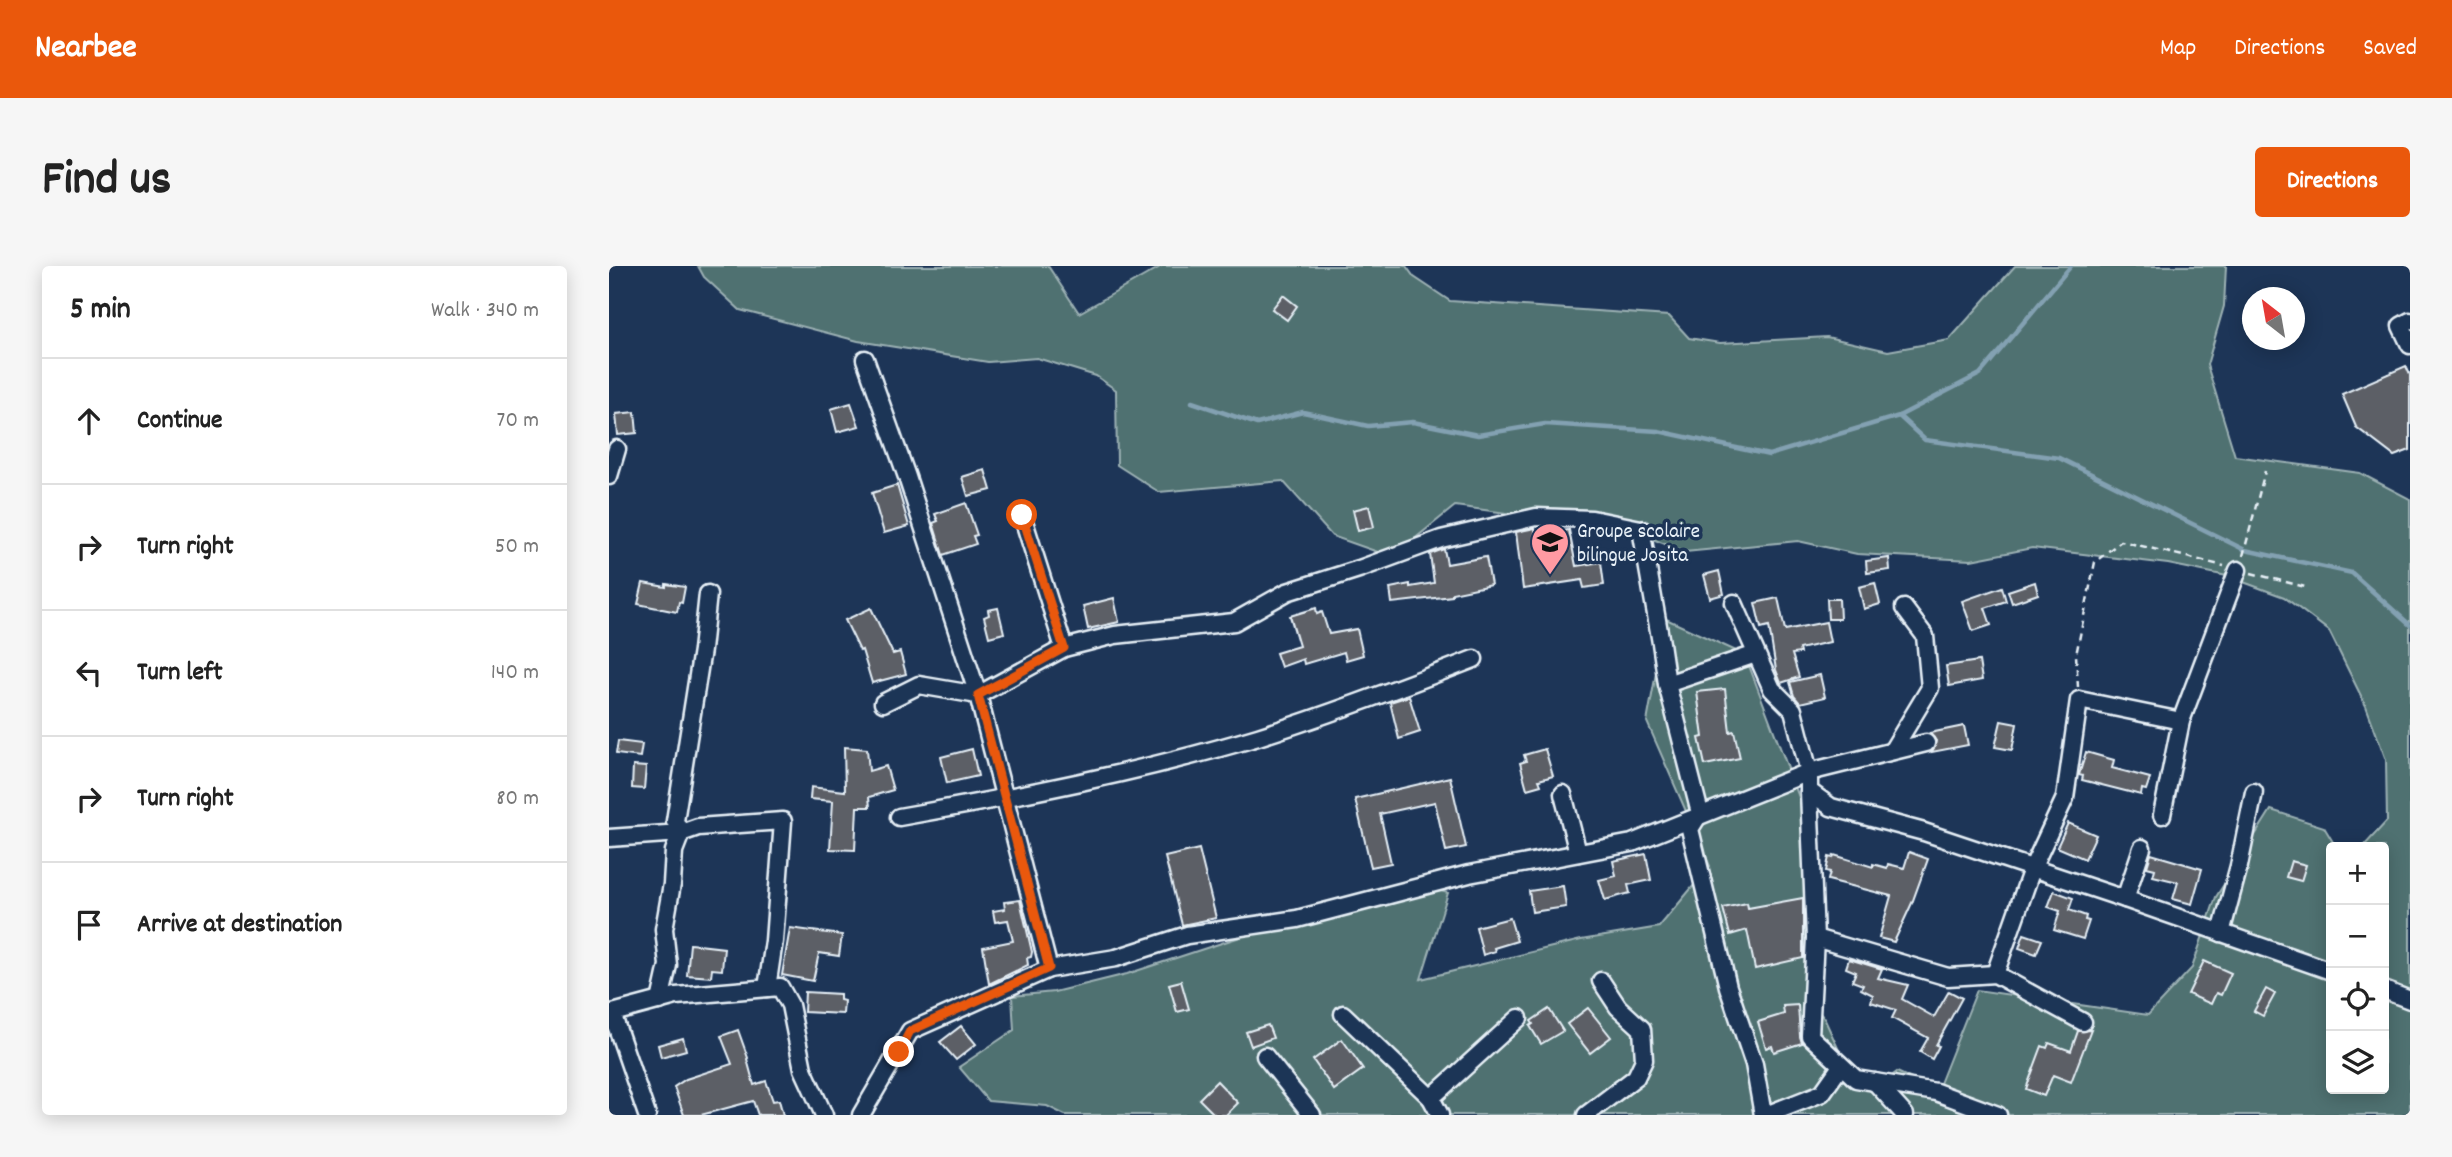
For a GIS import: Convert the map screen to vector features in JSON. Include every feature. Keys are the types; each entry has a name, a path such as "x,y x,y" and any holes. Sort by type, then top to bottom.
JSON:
{"street":[{"path":"2410,321 2401,326 2410,345"},
{"path":"865,359 907,477 978,695 1049,968"},
{"path":"609,476 617,449"},
{"path":"1022,515 1064,648"},
{"path":"883,703 919,685 978,695 1064,648 1115,635 1234,622 1287,592 1441,539 1536,517 1591,519 1641,528 1667,684 1700,814 1690,829 1728,987 1754,1064 1764,1115 1822,1093 1841,1066"},
{"path":"2162,816 2181,721 2238,570"},
{"path":"660,1001 668,964 664,929 672,884 674,851 681,833 675,821 702,650 708,594"},
{"path":"1734,603 1772,689 1793,710 1809,772 1815,938 1810,1036 1856,1079 1936,1092 1998,1115"},
{"path":"1892,751 1930,688 1925,636 1904,608"},
{"path":"1667,684 1756,654"},
{"path":"899,817 1005,799 1136,769 1257,737 1371,699 1474,659"},
{"path":"1995,974 2032,869 2065,798 2079,700 2181,721"},
{"path":"861,1115 910,1031 1049,968 1116,958 1188,935 1297,919 1469,874 1632,843 1809,772 1926,743"},
{"path":"1809,791 1831,807 1924,832 2326,969"},
{"path":"2221,933 2239,866 2254,792"},
{"path":"1563,794 1578,853"},
{"path":"609,838 681,833 698,827 783,821 774,941 767,988"},
{"path":"2125,899 2142,848"},
{"path":"1815,938 1948,977 1995,974 2083,1022"},
{"path":"1586,1115 1636,1077 1644,1060 1642,1029 1618,1007 1601,981"},
{"path":"647,1115 610,1014 676,996 781,987 790,1005 803,1069 824,1115"},
{"path":"2389,992 2410,1000"},
{"path":"1343,1013 1431,1098 1440,1115"},
{"path":"1431,1098 1519,1018"},
{"path":"1265,1056 1312,1115"},
{"path":"1875,1082 1905,1115"}],"path":[{"path":"2238,570 2265,471"},
{"path":"2079,700 2076,655 2095,562 2120,541 2309,587"}],"green space":[{"path":"698,266 1048,266 1079,313 1162,266 1406,266 1414,277 1450,301 1669,316 1689,338 1720,343 1827,337 1888,351 1949,340 2015,266 2226,266 2224,306 2207,365 2235,456 2360,473 2410,499 2410,1115 1065,1115 1047,1106 988,1101 959,1067 1014,1030 1012,996 1054,992 1127,974 1408,882 1448,893 1421,979 1581,940 1659,927 1710,866 1647,722 1666,619 1745,655 1811,829 1805,991 1825,1020 1856,1087 1877,1087 1897,1072 1937,1091 1977,990 2148,1015 2192,968 2216,897 2271,810 2324,827 2333,842 2326,842 2326,1094 2389,1094 2389,842 2368,842 2387,821 2386,760 2366,706 2329,631 2284,597 2227,576 2168,564 2032,548 1971,560 1857,554 1798,541 1685,552 1630,530 1455,506 1392,557 1332,536 1283,481 1159,492 1117,465 1116,390 1096,376 1037,358 988,362 858,341 740,310 704,277"}],"building":[{"path":"1283,295 1297,306 1287,320 1272,309"},
{"path":"2406,366 2410,375 2410,450 2394,456 2356,427 2342,394"},
{"path":"851,403 859,426 837,432 831,409"},
{"path":"635,412 637,433 618,435 616,414"},
{"path":"985,470 991,490 968,496 962,477"},
{"path":"897,485 909,526 884,533 872,493"},
{"path":"966,503 977,535 973,536 976,544 943,555 933,523 938,521 935,514"},
{"path":"1369,506 1374,527 1358,531 1353,510"},
{"path":"1535,528 1536,536 1569,530 1576,566 1601,562 1604,585 1584,588 1582,580 1523,589 1516,532"},
{"path":"1444,549 1447,564 1486,557 1491,585 1452,593 1452,596 1392,603 1390,588 1434,583 1430,554"},
{"path":"1889,558 1890,570 1867,573 1866,561"},
{"path":"1719,571 1724,594 1710,598 1704,575"},
{"path":"2035,582 2038,594 2012,603 2008,591"},
{"path":"643,583 685,587 677,612 638,604"},
{"path":"1875,583 1880,604 1864,609 1859,587"},
{"path":"2002,587 2006,601 1985,608 1991,625 1973,631 1962,601"},
{"path":"1114,598 1119,622 1088,629 1083,606"},
{"path":"1778,598 1785,630 1826,622 1830,642 1799,649 1800,653 1792,654 1799,677 1781,683 1776,670 1769,626 1761,628 1755,603"},
{"path":"1827,599 1839,599 1840,619 1828,619"},
{"path":"871,608 893,654 900,652 906,674 872,683 862,650 860,651 845,620"},
{"path":"998,608 1004,633 989,637 984,617 989,615 988,610"},
{"path":"1316,608 1317,614 1322,612 1329,634 1357,629 1363,655 1346,660 1344,652 1304,664 1303,659 1281,667 1276,653 1299,646 1290,616"},
{"path":"1979,661 1982,680 1949,686 1946,666"},
{"path":"1820,675 1825,697 1800,703 1794,696 1790,682"},
{"path":"1725,689 1730,732 1734,731 1740,758 1705,765 1699,738 1703,737 1697,692"},
{"path":"1409,696 1420,732 1399,739 1390,702"},
{"path":"2001,721 2017,724 2012,750 1995,747"},
{"path":"1964,726 1968,745 1932,752 1936,741 1930,733"},
{"path":"618,741 642,744 640,757 616,754"},
{"path":"844,747 867,749 869,771 886,766 893,790 869,797 870,807 857,807 855,850 830,849 833,801 810,799 811,787 845,791"},
{"path":"972,749 978,776 947,783 941,757"},
{"path":"1545,749 1553,776 1539,780 1541,785 1527,789 1520,763 1526,761 1524,755"},
{"path":"2086,752 2114,760 2112,768 2150,778 2146,790 2142,789 2141,795 2082,780 2083,776 2079,775"},
{"path":"633,766 646,767 644,789 632,788"},
{"path":"1450,777 1466,847 1446,851 1435,802 1380,814 1391,863 1371,867 1355,799"},
{"path":"2068,823 2096,835 2085,859 2057,847"},
{"path":"1199,849 1216,918 1182,925 1165,857"},
{"path":"1909,852 1928,859 1894,942 1879,938 1891,896 1828,880 1830,872 1826,871 1829,857 1833,858 1834,855 1873,867 1873,864 1887,868 1888,864 1904,868"},
{"path":"1646,854 1651,880 1628,885 1630,893 1605,900 1599,880 1616,876 1613,861"},
{"path":"2151,854 2202,869 2192,904 2173,899 2178,882 2153,876 2155,869 2147,867"},
{"path":"2291,861 2306,865 2301,881 2286,877"},
{"path":"1563,886 1566,907 1532,912 1529,891"},
{"path":"2054,891 2073,898 2069,910 2086,916 2085,920 2089,921 2083,939 2054,930 2060,911 2048,907"},
{"path":"1803,898 1803,958 1755,969 1747,930 1730,935 1723,908 1747,903 1748,908"},
{"path":"1020,900 1031,957 1027,958 1028,965 989,984 983,947 1013,941 1008,920 995,922 993,911 1005,909 1004,902"},
{"path":"1510,918 1517,941 1494,948 1495,951 1483,955 1476,927"},
{"path":"790,928 842,935 839,956 819,953 813,981 782,975"},
{"path":"2024,934 2042,940 2036,954 2019,948"},
{"path":"690,944 724,948 722,970 712,969 711,977 687,975"},
{"path":"1849,959 1882,969 1878,978 1908,985 1902,999 1934,1017 1949,991 1962,998 1936,1045 1939,1046 1932,1059 1920,1052 1928,1038 1892,1018 1896,1010 1871,1002 1873,995 1861,989 1863,985 1852,981 1856,972 1846,968"},
{"path":"2204,961 2231,973 2221,995 2216,993 2211,1004 2188,994"},
{"path":"1181,981 1189,1009 1177,1012 1169,984"},
{"path":"2266,989 2275,994 2263,1016 2254,1011"},
{"path":"805,992 840,994 840,1000 844,1001 843,1014 804,1012"},
{"path":"1798,1005 1802,1043 1774,1052 1772,1046 1766,1048 1758,1022 1784,1014 1783,1006"},
{"path":"1588,1008 1611,1037 1590,1053 1567,1024"},
{"path":"1549,1009 1563,1031 1541,1044 1530,1026 1533,1024 1531,1021"},
{"path":"1268,1025 1273,1038 1251,1046 1246,1032"},
{"path":"961,1026 976,1044 956,1060 940,1042"},
{"path":"738,1030 754,1085 766,1081 773,1101 779,1100 783,1115 758,1115 753,1101 701,1115 684,1115 674,1087 686,1079 732,1064 721,1036"},
{"path":"2091,1030 2071,1082 2053,1075 2044,1096 2026,1089 2042,1046 2047,1048 2049,1043 2071,1051 2078,1031"},
{"path":"683,1038 686,1050 661,1057 658,1045"},
{"path":"1342,1039 1363,1069 1334,1090 1313,1060"},
{"path":"1217,1081 1238,1103 1226,1115 1215,1115 1199,1099"}],"waterway":[{"path":"1192,402 1257,424 1303,412 1368,426 1413,422 1478,435 1545,424 1658,431 1769,455 1899,416 1980,374 2071,266"},
{"path":"1899,416 1925,440 2059,458 2245,550 2352,573 2410,625"}],"place":[{"name":"Groupe scolaire bilingue Josita","path":"1550,576"}],"route":[{"path":"899,1052 910,1031 1049,968 978,695 1064,648 1022,515"}]}
